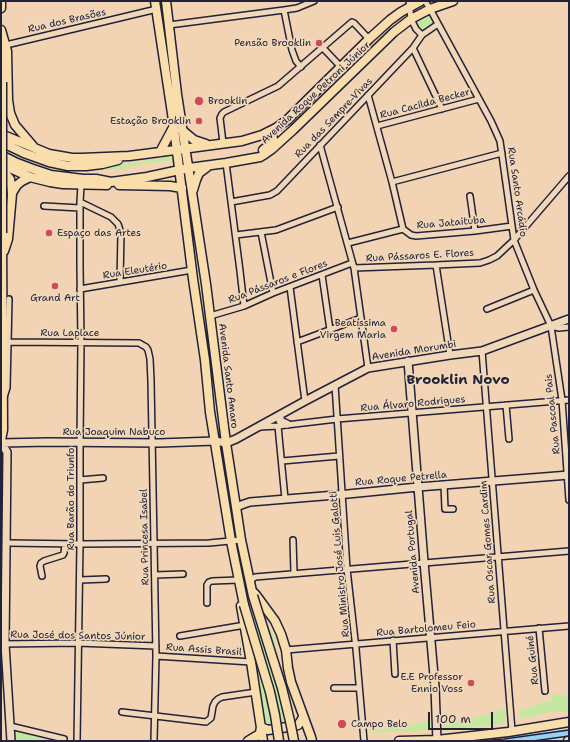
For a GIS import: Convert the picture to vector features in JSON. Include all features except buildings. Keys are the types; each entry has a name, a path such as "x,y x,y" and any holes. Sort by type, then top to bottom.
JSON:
{"main road":[{"path":"1,8 2,1"},
{"name":"Avenida Santo Amaro","path":"166,1 182,130 179,170 205,360 210,412 231,540 242,596 240,603 252,662 263,741"},
{"name":"Avenida Roque Petroni Júnior","path":"129,156 242,140 276,128 287,120 390,20 409,4 421,1"},
{"name":"Avenida Roque Petroni Júnior","path":"83,185 126,180 189,168 226,163 265,154 293,130 391,35 410,19 430,9 453,1"},
{"name":"Avenida Santo Amaro","path":"156,5 174,125 181,149 189,168 226,443 241,540 251,577 253,593 256,595 278,627 284,641 290,682 312,741"},
{"path":"1,30 8,66 8,100 10,113 15,125 35,148"},
{"path":"1,442 3,430 3,46"},
{"path":"160,152 174,125"},
{"path":"1,127 18,141"},
{"path":"182,130 194,140 209,145"},
{"path":"252,158 272,142 273,137 268,132"},
{"path":"1,134 49,154 72,158 129,156"},
{"path":"1,142 24,153 49,162 68,166 102,164 129,156"},
{"path":"1,155 17,163 51,175 96,179 111,182"},
{"path":"1,164 30,177 63,184 149,185 182,188"},
{"path":"192,195 199,173 210,165"},
{"path":"1,171 10,179 12,194 8,239 2,255"},
{"path":"12,194 17,185 30,177"},
{"path":"126,180 149,185"},
{"path":"253,593 282,688 294,741"},
{"path":"242,596 270,692 280,741"},
{"path":"248,741 260,733 261,727 268,730 294,726 298,725 303,717"},
{"path":"399,741 437,740 512,731 569,722"}],"street":[{"path":"169,24 297,8 314,1"},
{"name":"Rua Santo Arcádio","path":"425,1 491,121 500,141 514,240 550,326"},
{"path":"409,4 410,19 422,35"},
{"name":"Rua dos Brasões","path":"3,46 156,5"},
{"path":"284,10 292,50 296,61 301,67"},
{"path":"223,143 220,118 222,114 274,89 352,22 369,39"},
{"name":"Rua das Sempre-Vivas","path":"231,202 275,193 368,96 422,35 438,24"},
{"path":"323,48 341,67"},
{"path":"412,48 442,109"},
{"path":"368,96 392,182 403,229"},
{"name":"Rua Cacilda Becker","path":"376,126 479,99"},
{"path":"320,145 353,265 368,368"},
{"path":"392,182 502,154"},
{"path":"226,163 244,306"},
{"name":"Rua Pássaros E. Flores","path":"353,265 436,265 489,260 497,256 514,240 569,176"},
{"name":"Rua Barão do Triunfo","path":"77,741 82,342 80,288 80,205 83,185"},
{"path":"470,196 474,231"},
{"path":"44,206 80,205 111,217 118,224 121,233 120,282"},
{"path":"236,235 276,230 338,207"},
{"name":"Rua Jataituba","path":"348,243 403,229 411,235 416,236 512,226"},
{"path":"261,232 273,293"},
{"name":"Rua Pássaros e Flores","path":"210,316 244,306 273,293 353,265"},
{"path":"436,265 450,355"},
{"name":"Rua Eleutério","path":"80,288 192,270"},
{"path":"322,275 330,330"},
{"path":"290,287 305,401"},
{"path":"487,309 534,290"},
{"path":"3,399 7,388 9,300"},
{"path":"297,342 361,318"},
{"name":"Avenida Morumbi","path":"226,443 260,427 305,401 368,368 482,351 569,319"},
{"path":"550,326 559,328 569,327"},
{"name":"Rua Pascoal Pais","path":"550,326 562,400 569,500"},
{"name":"Rua Laplace","path":"8,342 133,343"},
{"name":"Rua Princesa Isabel","path":"133,343 139,343 146,347 150,359 156,646 154,741"},
{"name":"Rua Oscar Gomes Cardim","path":"482,351 512,731"},
{"name":"Avenida Portugal","path":"408,361 411,413 436,701 437,740"},
{"name":"Rua Ministro José Luis Galotti","path":"335,385 347,569 356,644 364,741"},
{"name":"Rua Álvaro Rodrigues","path":"260,427 337,419 569,400"},
{"path":"506,405 509,439"},
{"path":"280,415 280,421 287,424"},
{"path":"278,426 285,500"},
{"name":"Rua Joaquim Nabuco","path":"1,442 152,443 215,441 226,443"},
{"path":"1,442 6,452 6,543 3,644 11,741"},
{"path":"282,461 339,456"},
{"name":"Rua Roque Petrella","path":"236,507 247,503 568,475"},
{"path":"80,480 103,478"},
{"path":"444,486 445,509 453,509"},
{"path":"6,543 209,543 241,540"},
{"path":"293,540 294,574"},
{"path":"42,576 41,563 63,555 65,544"},
{"path":"251,577 569,550"},
{"path":"155,575 183,574"},
{"path":"80,580 106,579"},
{"path":"208,603 207,584 209,582 239,580"},
{"path":"180,636 245,625"},
{"name":"Rua Bartolomeu Feio","path":"286,650 569,626"},
{"name":"Rua Guiné","path":"539,628 545,691"},
{"path":"392,640 395,674"},
{"name":"Rua José dos Santos Júnior","path":"3,644 78,643 156,646"},
{"name":"Rua Assis Brasil","path":"156,656 252,662"},
{"path":"334,688 359,688"},
{"path":"122,712 204,722 212,717 215,702 218,699 222,697 256,692"},
{"path":"10,726 64,739"}],"green space":[{"path":"429,14 432,23 431,27 426,30 420,30 415,21"},
{"path":"175,156 175,160 141,164 121,169 83,170"},
{"path":"243,587 271,630 275,639 281,676 297,723 264,726"},
{"path":"551,693 557,693 558,696 569,695 569,712 552,712 520,719 519,709 525,709 541,702 551,702"},
{"path":"505,708 504,723 448,729 444,728 442,716 447,720 472,718 494,713"},
{"path":"431,718 431,728 429,730 371,733 368,731 400,727 424,722 430,720"},
{"path":"15,730 51,741 12,741 11,732"}],"waterway":[{"path":"508,741 569,733"}],"railway":[{"path":"480,741 569,730"},
{"path":"533,741 569,736"}],"place":[{"name":"Pensão Brooklin","path":"319,43"},
{"name":"Brooklin","path":"199,101"},
{"name":"Estação Brooklin","path":"199,121"},
{"name":"Espaço das Artes","path":"49,233"},
{"name":"Grand Art","path":"55,286"},
{"name":"Beatíssima Virgem Maria","path":"394,329"},
{"name":"E.E Professor Ennio Voss","path":"471,683"},
{"name":"Campo Belo","path":"342,724"}],"district":[{"name":"Brooklin Novo","path":"458,380"}]}
